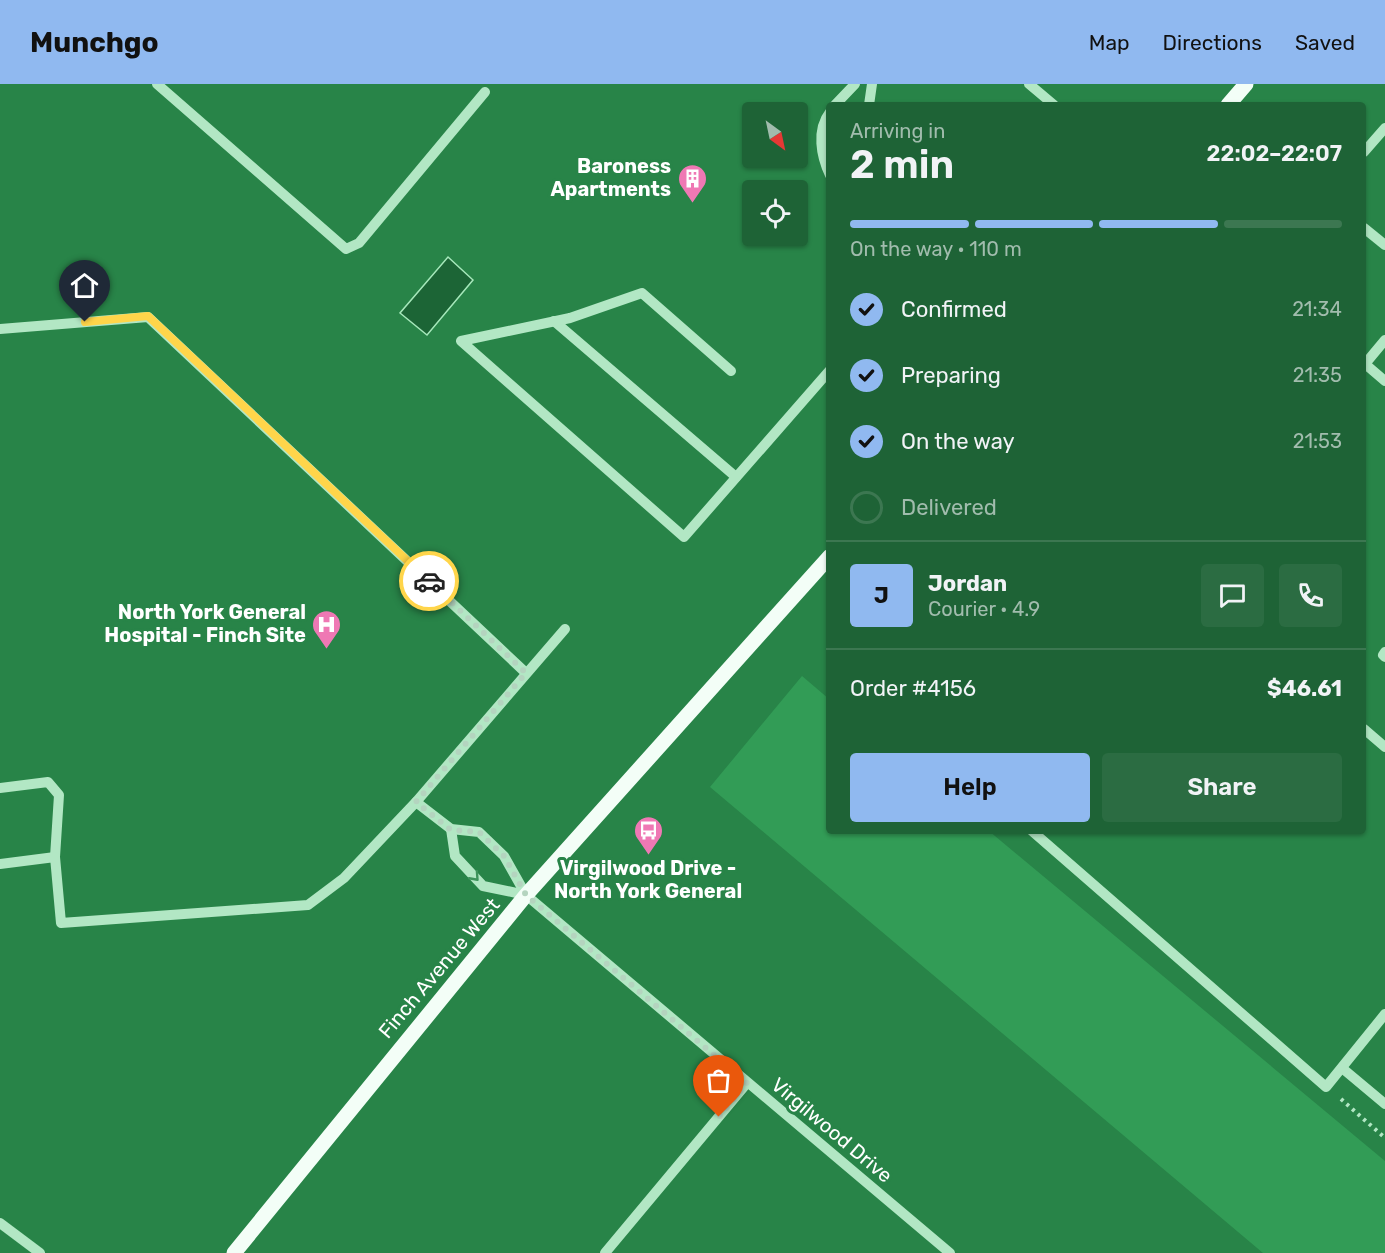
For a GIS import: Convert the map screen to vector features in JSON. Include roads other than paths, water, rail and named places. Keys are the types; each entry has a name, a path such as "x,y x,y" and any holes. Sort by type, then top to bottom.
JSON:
{"main road":[{"path":"1231,102 1246,84"},
{"name":"Finch Avenue West","path":"234,1253 526,895 826,560"}],"street":[{"path":"158,84 346,249 359,243 485,92"},
{"path":"838,102 855,84"},
{"path":"869,102 872,84"},
{"path":"1029,84 1050,102"},
{"path":"826,117 821,153 826,165"},
{"path":"1366,150 1385,128"},
{"path":"1366,230 1385,245"},
{"path":"731,371 642,293 554,321 461,341 684,537 826,375"},
{"path":"0,329 148,316 526,673"},
{"path":"554,321 736,477"},
{"path":"1366,361 1385,340"},
{"path":"1366,365 1385,381"},
{"path":"0,788 48,782 58,795 54,857 61,923 308,905 344,878 416,802 565,629"},
{"path":"1385,652 1383,655 1385,657"},
{"path":"1366,731 1385,747"},
{"path":"416,802 451,830 479,832 504,856 526,895"},
{"path":"451,830 455,856 483,886 526,895"},
{"path":"1035,834 1326,1087 1385,1014"},
{"path":"0,864 54,857"},
{"name":"Virgilwood Drive","path":"526,895 950,1253"},
{"path":"1342,1068 1385,1104"},
{"path":"605,1253 747,1083"},
{"path":"0,1223 40,1253"}],"place":[{"name":"Baroness Apartments","path":"692,204"},
{"name":"North York General Hospital - Finch Site","path":"327,650"},
{"name":"Virgilwood Drive - North York General","path":"648,856"}]}
